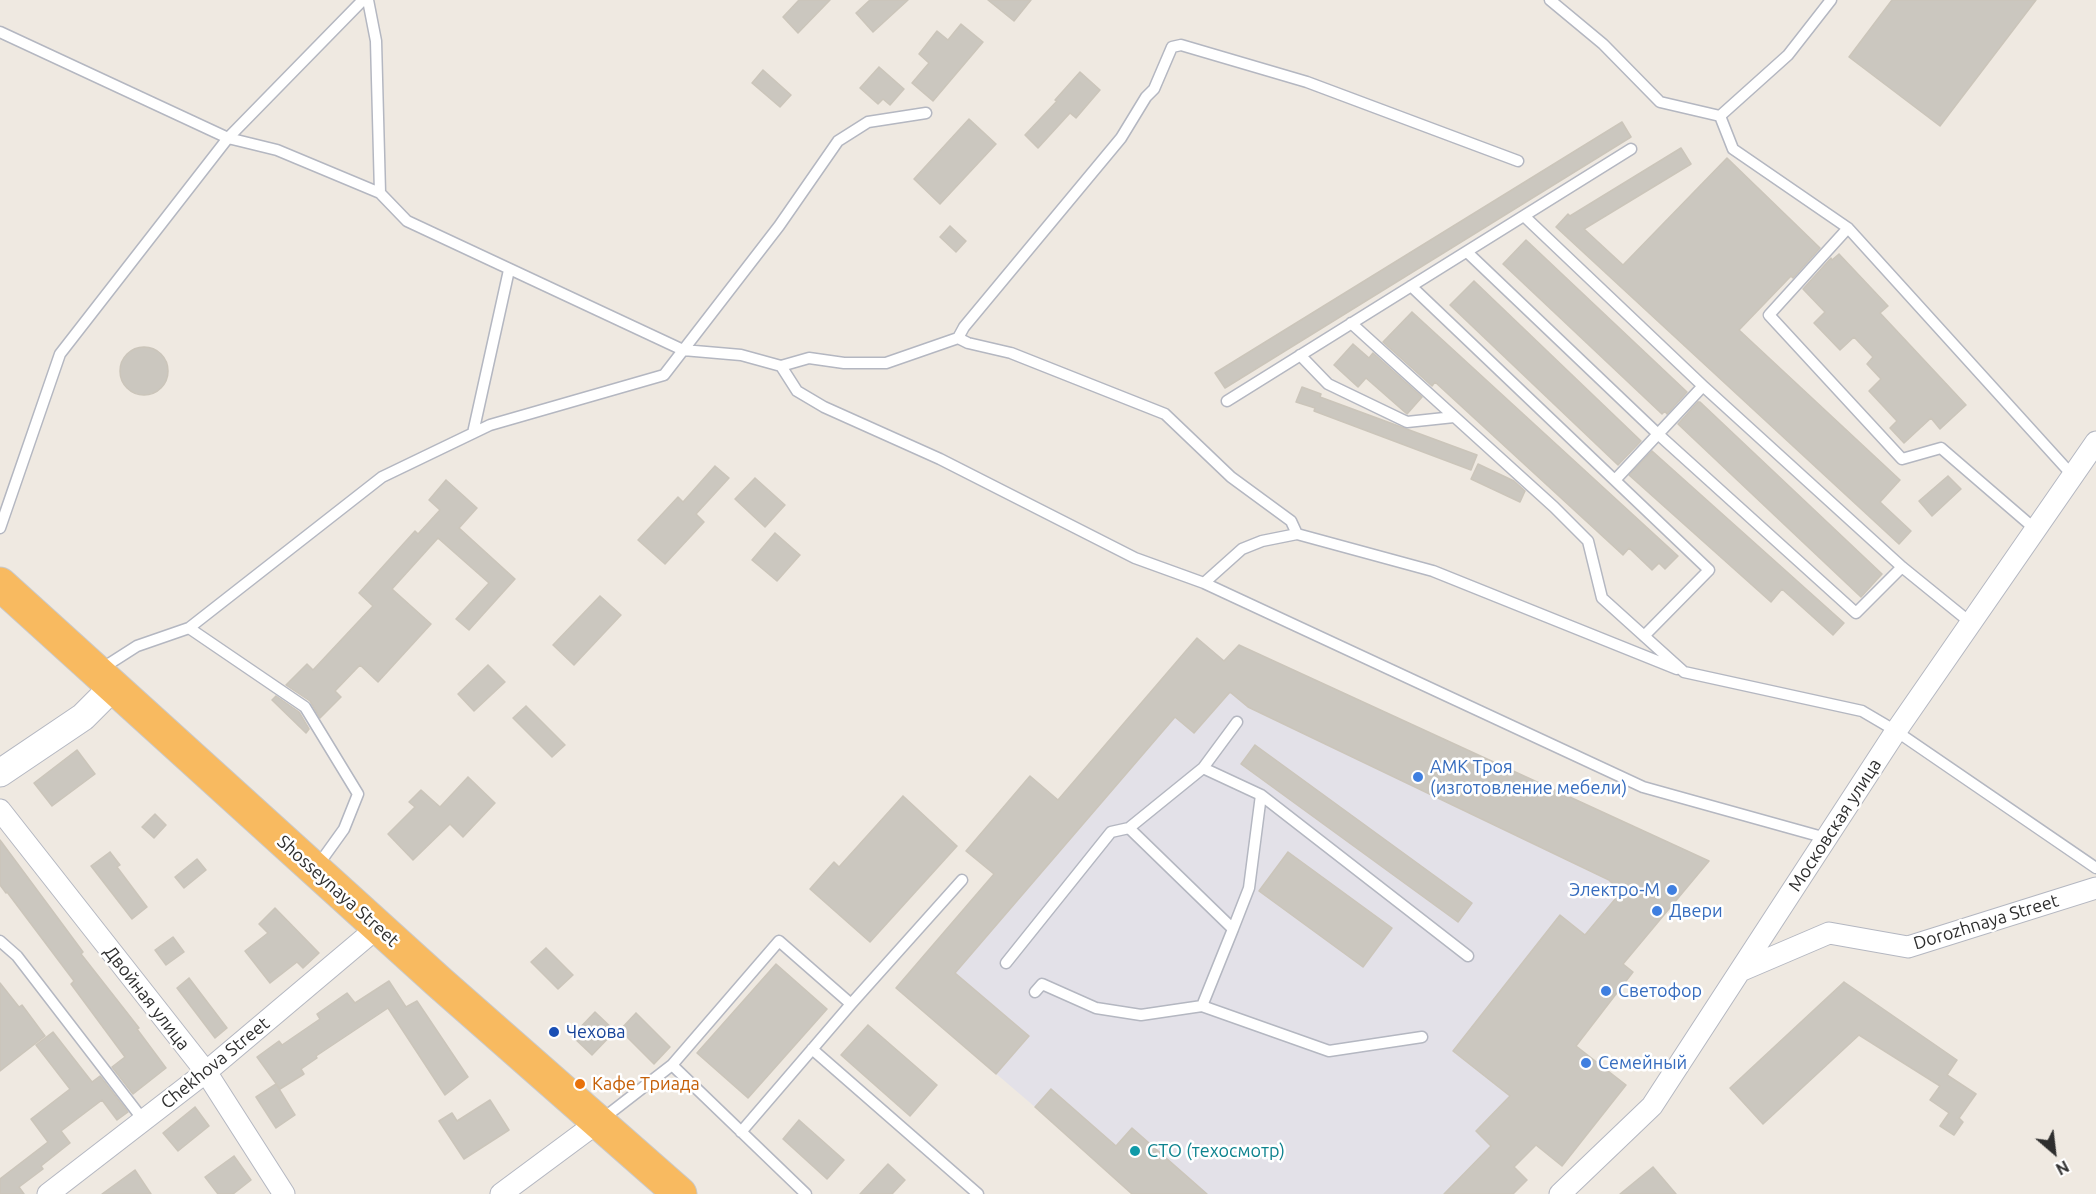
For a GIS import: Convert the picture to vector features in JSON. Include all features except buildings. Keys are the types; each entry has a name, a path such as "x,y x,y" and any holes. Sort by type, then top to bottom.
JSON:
{"highway":[{"name":"Shosseynaya Street","path":"0,584 314,870 680,1194"}],"street":[{"name":"Московская улица","path":"1560,1194 1652,1106 1896,730 2096,442"},
{"path":"0,773 83,717 105,680"},
{"name":"Двойная улица","path":"0,810 206,1072 284,1194"},
{"name":"Dorozhnaya Street","path":"1740,971 1829,933 1908,947 2096,888"},
{"name":"Chekhova Street","path":"48,1194 206,1072 378,927"},
{"path":"501,1194 598,1122"}],"lane":[{"path":"0,528 60,354 228,138 363,0"},
{"path":"368,0 376,41 380,193"},
{"path":"1550,0 1603,44 1660,102 1720,116"},
{"path":"1720,116 1788,55 1831,0"},
{"path":"0,32 228,138 278,150 380,193 407,221 683,350 741,355 781,366 809,358 844,363 886,363 958,338 964,327 1121,138 1154,88 1172,47 1181,45 1307,82 1518,161"},
{"path":"105,680 137,646 189,628 382,477 490,425 664,375 779,226 838,141 868,122 926,113"},
{"path":"1720,116 1733,149 1848,228 2073,476"},
{"path":"1227,401 1631,149"},
{"path":"1524,216 1703,386 1902,567 1971,623"},
{"path":"1848,228 1769,315 1902,459 1941,448 2035,529"},
{"path":"1467,252 1659,435 1856,613 1902,567"},
{"path":"473,434 509,270"},
{"path":"1411,286 1709,570 1644,636"},
{"path":"1352,324 1588,541 1602,598 1683,672"},
{"path":"958,338 969,344 1011,353 1165,414 1231,477 1291,521 1297,534"},
{"path":"1300,355 1328,384 1407,422 1454,417"},
{"path":"781,366 796,391 824,407 940,459 1135,558 1204,583 1643,787 1826,838"},
{"path":"1615,480 1703,386"},
{"path":"1204,583 1242,549 1262,540 1297,534 1433,571 1683,672 1862,711 1896,730 2096,868"},
{"path":"189,628 305,707 358,794 344,829 314,870"},
{"path":"1006,963 1111,832 1129,828 1203,768 1237,722"},
{"path":"1203,768 1261,795 1468,956"},
{"path":"1202,1006 1250,888 1261,795"},
{"path":"1129,828 1233,929"},
{"path":"741,1132 962,880"},
{"path":"598,1122 672,1065 779,941 851,1004"},
{"path":"0,942 16,956 144,1121"},
{"path":"1035,992 1042,984 1096,1008 1141,1016 1202,1006 1329,1051 1422,1037"},
{"path":"812,1049 978,1194"},
{"path":"672,1065 806,1194"}],"shaded area":[{"path":"1197,638 1224,660 1239,645 1709,861 1631,955 1594,925 1587,936 1560,915 1453,1051 1526,1109 1515,1129 1494,1112 1476,1130 1491,1146 1444,1194 1132,1194 896,988"}],"place":[{"name":"АМК Троя (изготовление мебели)","path":"1418,777"},
{"name":"Электро-М","path":"1672,890"},
{"name":"Двери","path":"1657,911"},
{"name":"Светофор","path":"1606,991"},
{"name":"Чехова","path":"554,1032"},
{"name":"Семейный","path":"1586,1063"},
{"name":"Кафе Триада","path":"580,1084"},
{"name":"СТО (техосмотр)","path":"1135,1151"}]}
